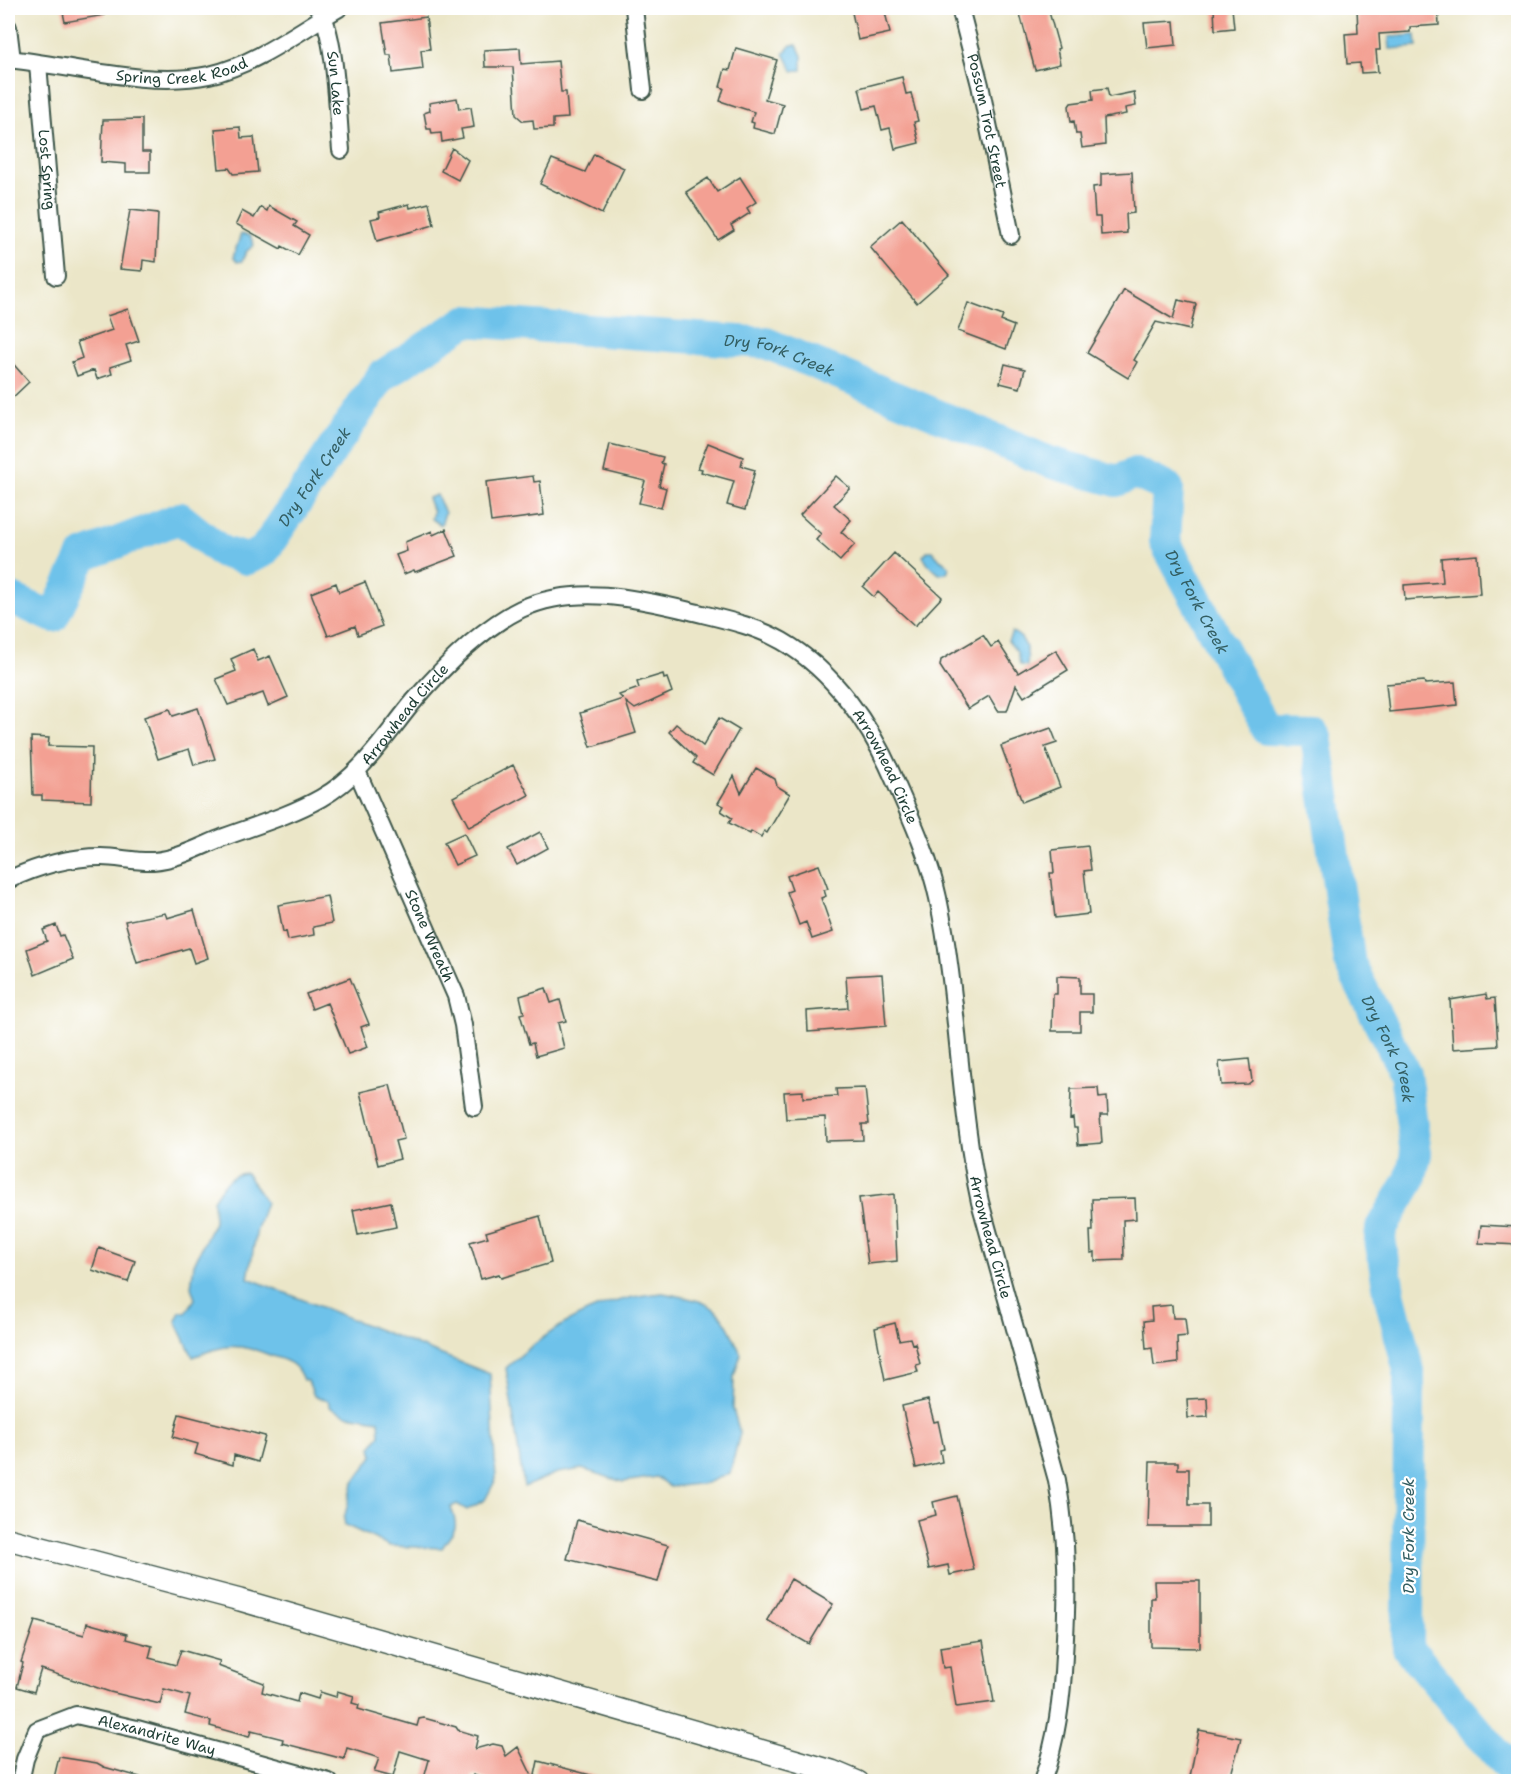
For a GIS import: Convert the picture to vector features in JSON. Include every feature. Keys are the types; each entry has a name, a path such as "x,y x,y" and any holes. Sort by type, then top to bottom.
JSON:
{"main road":[{"path":"8,1539 240,1600 832,1772 858,1782"}],"street":[{"name":"Spring Creek Road","path":"10,60 156,77 210,75 261,54 321,12 339,8"},
{"path":"634,8 642,90"},
{"name":"Possum Trot Street","path":"960,8 980,85 1011,235"},
{"name":"Sun Lake","path":"321,12 341,150"},
{"path":"8,27 10,60"},
{"name":"Lost Spring","path":"38,64 56,276"},
{"name":"Arrowhead Circle","path":"8,880 33,868 74,858 154,861 184,854 298,810 323,797 357,771 416,699 447,666 490,628 523,608 559,598 604,595 641,599 758,629 784,642 808,659 856,711 890,770 925,851 938,895 946,940 970,1157 980,1202 1057,1480 1065,1526 1069,1588 1060,1716 1042,1782"},
{"name":"Stone Wreath","path":"357,771 456,996 465,1036 474,1107"},
{"name":"Alexandrite Way","path":"20,1782 25,1759 37,1730 76,1715 137,1729 329,1782"}],"water":[{"path":"1416,35 1417,47 1390,49 1389,37"},
{"path":"791,45 797,45 802,56 802,70 793,71 784,53"},
{"path":"241,234 250,236 254,245 246,252 242,261 237,262 233,257"},
{"path":"437,495 445,513 441,525 431,519 433,512 428,498"},
{"path":"927,551 933,551 948,565 947,573 939,574 927,563 923,556"},
{"path":"1012,632 1021,638 1026,646 1027,666 1020,665 1017,652 1008,641"},
{"path":"246,1173 266,1202 257,1229 248,1278 490,1374 496,1479 485,1500 467,1510 457,1504 451,1507 455,1526 442,1548 390,1546 345,1525 344,1519 353,1483 373,1456 371,1447 380,1435 379,1420 347,1415 331,1408 328,1401 314,1396 308,1381 303,1380 293,1364 256,1350 230,1346 193,1357 176,1321 180,1312 186,1313 195,1299 191,1287 194,1264 214,1222 213,1200 222,1186 230,1179"},
{"path":"663,1293 694,1300 714,1308 727,1325 741,1354 734,1376 733,1409 740,1433 730,1473 706,1483 670,1487 656,1477 623,1482 582,1469 557,1473 524,1487 506,1368 541,1339 577,1317 618,1301"}],"building":[{"path":"62,8 104,8 105,15 65,22"},
{"path":"851,8 884,8 890,33 858,40"},
{"path":"1048,8 1059,48 1057,49 1060,64 1035,70 1020,14"},
{"path":"1214,8 1232,8 1234,28 1215,30"},
{"path":"1357,8 1438,8 1439,25 1410,27 1410,32 1379,34 1380,50 1376,50 1378,72 1361,73 1360,63 1347,64 1345,34 1358,33"},
{"path":"426,17 430,49 421,50 423,69 393,73 391,55 387,55 382,23"},
{"path":"1174,21 1176,45 1147,48 1144,23"},
{"path":"520,48 521,64 558,61 561,92 566,92 568,118 553,119 553,128 534,129 533,120 523,121 516,115 513,67 485,67 484,50"},
{"path":"736,48 777,60 765,99 783,104 775,134 753,128 754,123 751,122 754,112 720,101 724,88 720,87 725,69 730,70"},
{"path":"902,77 906,94 911,93 918,121 914,122 919,143 895,149 890,128 882,130 876,106 864,109 859,88"},
{"path":"1107,88 1109,97 1134,92 1136,106 1125,108 1126,114 1104,118 1105,145 1082,148 1080,134 1076,134 1074,121 1071,122 1069,106 1071,103 1093,100 1092,90"},
{"path":"457,98 459,109 471,107 474,127 461,129 463,138 442,142 441,133 432,134 431,129 427,129 424,113 430,111 429,103"},
{"path":"142,119 142,152 150,152 150,172 126,172 126,164 101,162 103,120"},
{"path":"240,127 241,138 254,137 258,172 233,174 229,168 219,169 215,129"},
{"path":"452,148 468,160 458,180 441,171"},
{"path":"594,154 624,168 602,214 540,184 552,159 585,172"},
{"path":"1132,172 1134,213 1126,214 1127,233 1101,235 1100,217 1095,217 1093,187 1101,186 1101,174"},
{"path":"740,177 756,202 747,208 750,213 731,225 734,230 718,240 686,192 708,178 717,192"},
{"path":"429,203 434,225 377,241 371,219 380,217 379,212 409,204 410,208"},
{"path":"269,206 297,222 294,226 309,235 298,255 282,246 281,249 236,224 242,211 254,218 261,207 267,211"},
{"path":"130,210 158,213 156,262 143,260 142,271 120,269"},
{"path":"902,219 949,275 917,303 870,247"},
{"path":"1124,290 1173,319 1178,300 1196,304 1190,330 1156,322 1134,360 1137,362 1128,378 1087,353"},
{"path":"968,303 1003,316 1001,321 1014,326 1006,349 958,331"},
{"path":"128,309 139,341 126,345 131,360 110,367 112,374 97,379 94,370 77,376 72,362 82,358 77,342 112,330 107,316"},
{"path":"8,358 29,382 8,402"},
{"path":"1005,364 1025,369 1020,388 1000,383"},
{"path":"708,443 743,457 741,466 755,470 745,510 727,505 734,481 701,472 702,469 698,468"},
{"path":"610,444 663,457 661,463 664,464 659,486 666,488 661,508 639,503 645,481 604,471"},
{"path":"533,476 534,482 540,481 544,515 491,522 486,482"},
{"path":"836,476 850,488 834,505 851,520 841,532 855,544 840,561 816,540 821,534 800,515"},
{"path":"446,529 457,556 404,574 396,555 407,551 405,542 432,531 433,535"},
{"path":"894,553 942,597 915,626 878,592 874,597 863,587"},
{"path":"1477,555 1480,594 1405,600 1404,585 1443,582 1441,558"},
{"path":"365,582 382,626 358,635 355,626 328,636 311,593 336,583 339,592"},
{"path":"983,635 991,647 998,642 1018,673 1056,650 1068,670 1024,697 1016,685 1007,711 998,711 989,696 968,709 940,666 941,660"},
{"path":"253,649 258,661 270,656 288,697 268,706 263,693 228,705 216,679 236,671 231,659"},
{"path":"663,674 672,692 635,709 626,702 636,733 591,747 580,713 623,699 619,695 639,688 637,682"},
{"path":"1424,681 1425,684 1455,682 1457,705 1389,712 1386,684"},
{"path":"198,708 215,759 194,765 189,749 158,759 144,717 170,709 173,716"},
{"path":"719,718 739,730 713,775 693,763 696,758 669,732 676,724 703,746"},
{"path":"1051,728 1057,743 1045,747 1060,787 1022,802 1001,746"},
{"path":"31,737 49,738 48,746 92,747 91,802 42,800 42,795 33,795"},
{"path":"513,765 529,795 469,827 453,797"},
{"path":"756,768 775,779 777,786 790,794 767,833 764,831 761,837 729,823 732,818 721,811 724,806 718,803 734,776 741,793"},
{"path":"540,832 548,848 517,865 508,849"},
{"path":"464,833 475,856 455,865 444,842"},
{"path":"1088,846 1091,870 1084,871 1089,914 1055,918 1050,873 1054,873 1052,850"},
{"path":"819,865 828,889 824,890 826,896 821,898 833,932 812,939 806,922 799,925 787,892 792,890 787,876"},
{"path":"327,896 332,923 313,927 314,935 288,940 286,931 283,932 278,905"},
{"path":"194,910 208,958 194,963 189,948 137,963 125,921 165,913 167,918"},
{"path":"56,925 73,959 35,975 27,949 47,941 43,930"},
{"path":"882,974 886,1026 808,1032 807,1011 848,1008 846,976"},
{"path":"1057,976 1080,977 1080,994 1092,994 1092,1012 1080,1012 1080,1031 1052,1031 1053,994 1057,994"},
{"path":"350,978 369,1024 361,1027 368,1047 348,1054 327,1003 312,1009 306,994"},
{"path":"546,988 551,1003 560,1000 566,1021 558,1023 564,1048 536,1056 533,1043 529,1044 520,1014 524,1013 520,996"},
{"path":"1486,994 1487,999 1495,998 1498,1046 1453,1049 1450,1000"},
{"path":"1249,1059 1252,1081 1248,1084 1221,1085 1219,1062"},
{"path":"390,1085 404,1139 395,1141 400,1159 378,1165 360,1092"},
{"path":"865,1088 869,1124 862,1124 863,1140 826,1141 825,1117 786,1119 784,1092 803,1091 803,1098 837,1096 836,1089"},
{"path":"1098,1088 1099,1098 1107,1097 1108,1115 1100,1115 1102,1143 1078,1145 1077,1128 1074,1128 1073,1118 1070,1119 1071,1089"},
{"path":"894,1194 897,1261 868,1264 859,1198"},
{"path":"1135,1198 1136,1219 1123,1220 1124,1260 1095,1261 1095,1252 1091,1253 1092,1199"},
{"path":"391,1202 396,1227 358,1235 353,1210"},
{"path":"540,1216 551,1263 501,1278 499,1274 481,1279 470,1242 488,1237 486,1232"},
{"path":"1481,1225 1518,1227 1518,1245 1479,1243"},
{"path":"99,1248 135,1261 128,1282 92,1270"},
{"path":"1172,1305 1173,1318 1185,1318 1187,1336 1177,1337 1178,1363 1154,1366 1152,1348 1146,1349 1144,1321 1152,1320 1151,1307"},
{"path":"895,1323 899,1340 910,1338 912,1344 915,1343 920,1364 916,1365 918,1372 885,1380 875,1328"},
{"path":"1207,1398 1208,1417 1188,1418 1187,1399"},
{"path":"928,1400 934,1422 938,1421 944,1449 940,1450 942,1462 916,1468 902,1406"},
{"path":"179,1414 265,1436 258,1462 234,1455 233,1465 195,1454 198,1444 173,1437"},
{"path":"1150,1462 1178,1462 1178,1469 1189,1469 1189,1505 1208,1505 1208,1527 1148,1527"},
{"path":"957,1496 974,1570 950,1575 948,1565 929,1569 917,1520 936,1515 933,1502"},
{"path":"577,1520 668,1545 658,1582 567,1559"},
{"path":"791,1579 833,1604 809,1644 767,1620"},
{"path":"1154,1581 1200,1581 1200,1648 1151,1647 1151,1598 1155,1598"},
{"path":"35,1621 84,1635 87,1623 127,1634 126,1639 152,1646 149,1658 176,1665 181,1650 220,1661 218,1666 264,1683 262,1692 297,1702 299,1693 318,1699 320,1692 336,1697 337,1691 354,1696 352,1703 359,1705 358,1709 417,1726 419,1719 424,1718 478,1736 475,1749 493,1744 502,1746 506,1756 518,1747 534,1780 538,1761 598,1777 597,1782 494,1782 473,1775 471,1782 423,1782 429,1760 400,1751 393,1777 374,1772 379,1758 347,1748 344,1759 282,1743 283,1739 251,1731 249,1737 210,1726 211,1721 185,1714 190,1696 164,1689 160,1704 110,1692 41,1669 34,1692 17,1687 23,1663 21,1662"},
{"path":"983,1641 994,1702 956,1707 950,1667 943,1668 940,1647"},
{"path":"1199,1730 1241,1738 1229,1782 1189,1782"},
{"path":"59,1757 97,1763 140,1777 139,1782 53,1782"}],"waterway":[{"name":"Dry Fork Creek","path":"8,597 53,617 83,556 180,518 222,552 247,559 263,552 382,376 466,321 766,343 1049,462 1117,481 1135,473 1168,488 1165,542 1266,729 1311,730 1316,736 1350,964 1405,1073 1416,1154 1410,1180 1381,1229 1380,1239 1390,1297 1409,1371 1408,1648 1518,1779"}]}
